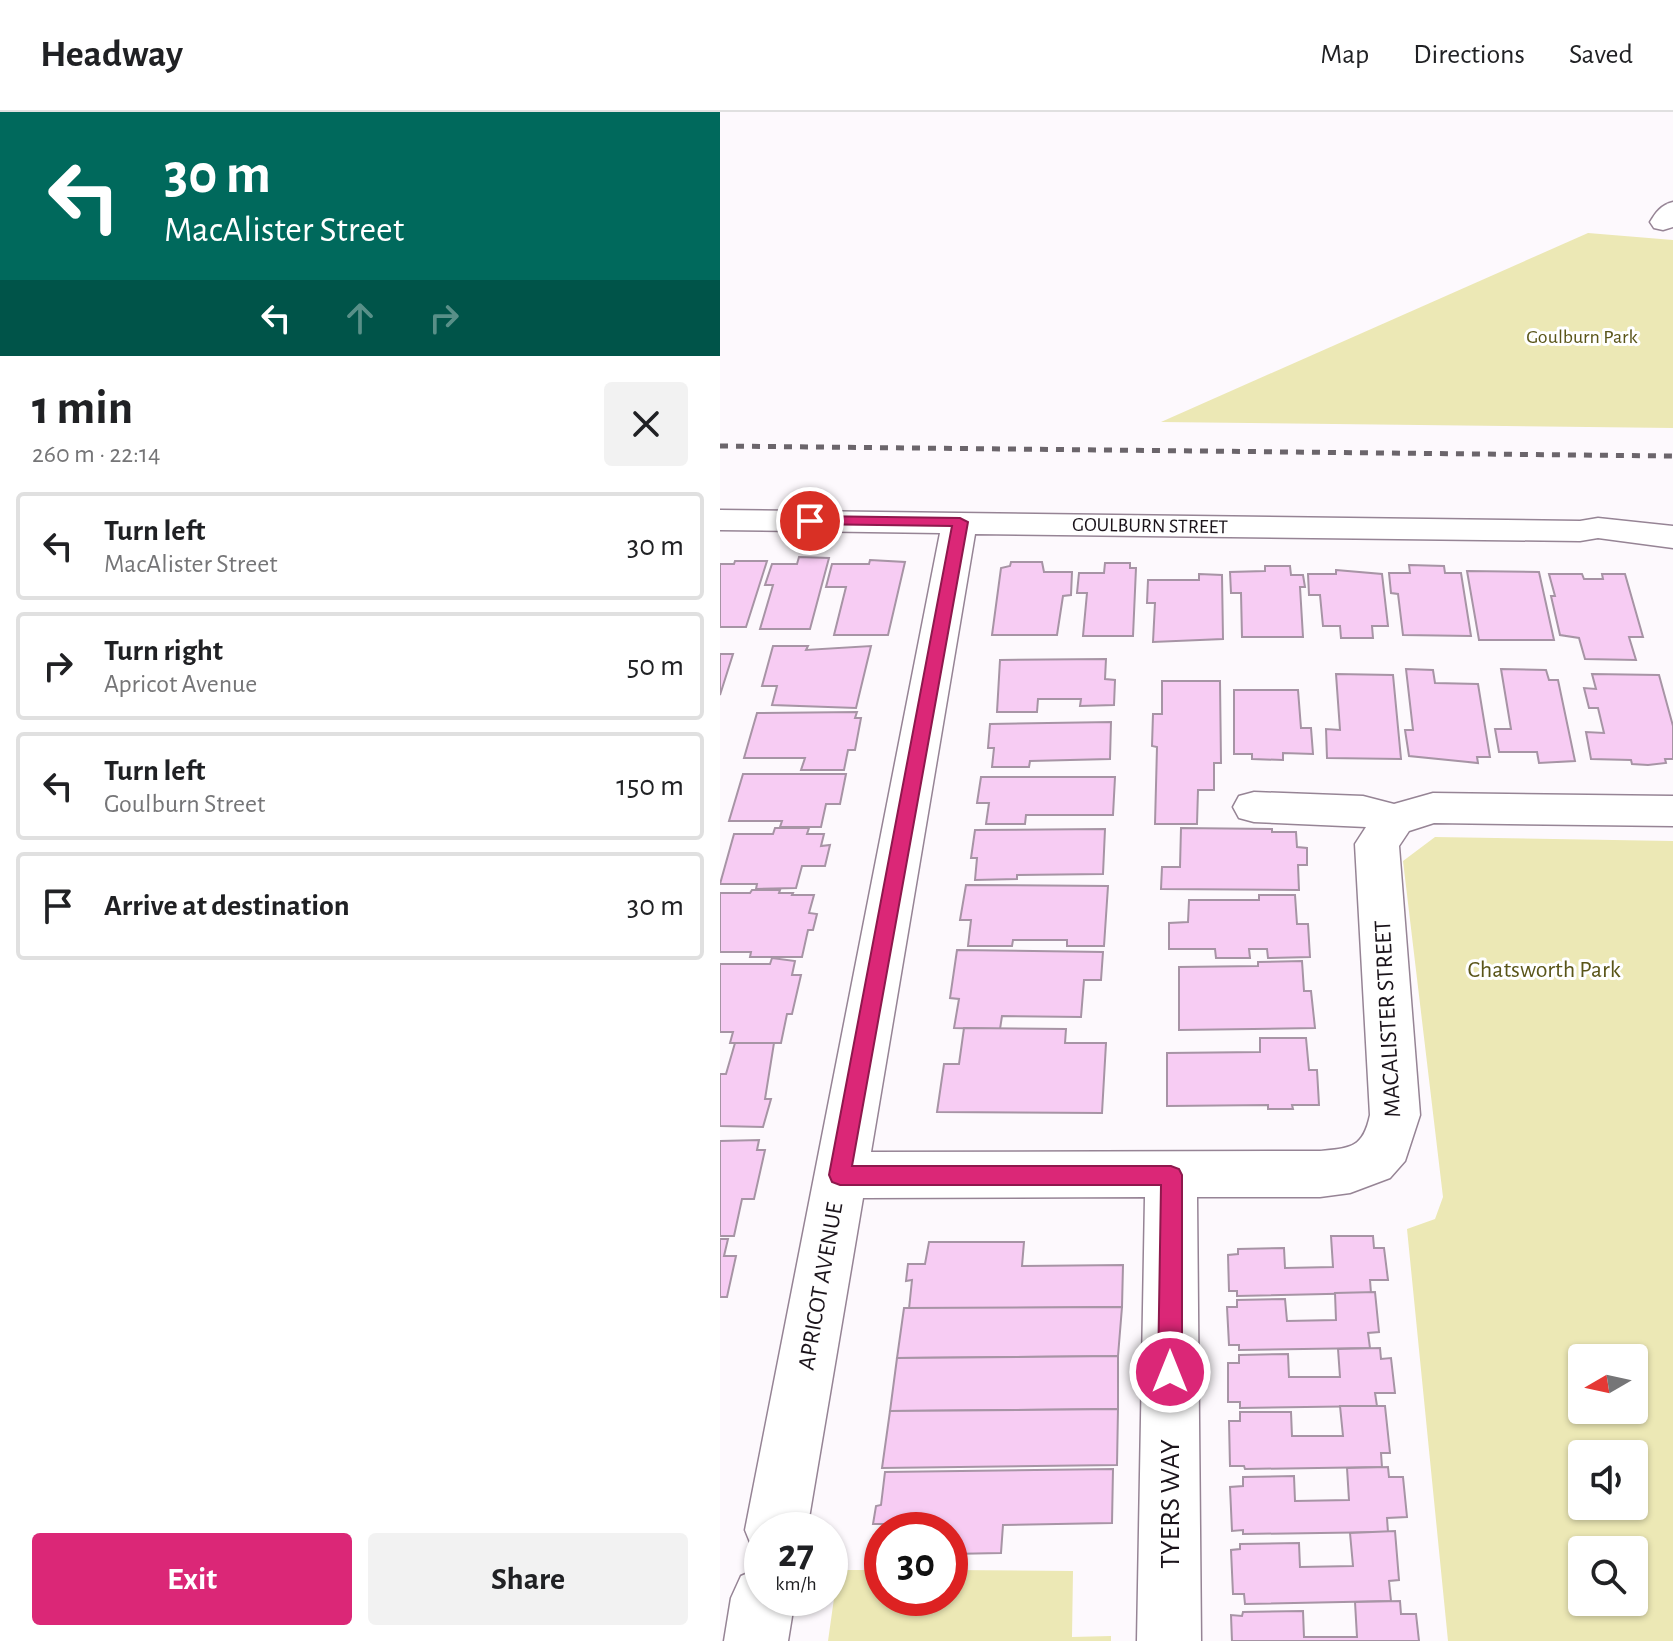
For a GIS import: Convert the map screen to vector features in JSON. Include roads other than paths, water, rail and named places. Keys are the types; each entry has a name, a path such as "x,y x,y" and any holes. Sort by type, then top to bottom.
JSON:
{"street":[{"name":"GOULBURN STREET","path":"720,520 1580,531 1631,545 1670,548"},
{"name":"APRICOT AVENUE","path":"779,1512 960,522"},
{"path":"1254,807 1363,811 1394,820 1433,808 1673,811"},
{"name":"MACALISTER STREET","path":"840,1175 1320,1174 1367,1166 1380,1157 1393,1129 1395,1093 1377,844 1394,820"},
{"name":"TYERS WAY","path":"1169,1641 1171,1175"},
{"path":"756,1641 760,1616"}],"railway":[{"path":"720,446 1673,456"}],"park label":[{"name":"Goulburn Park","path":"1582,336"},
{"name":"Chatsworth Park","path":"1544,969"}]}
